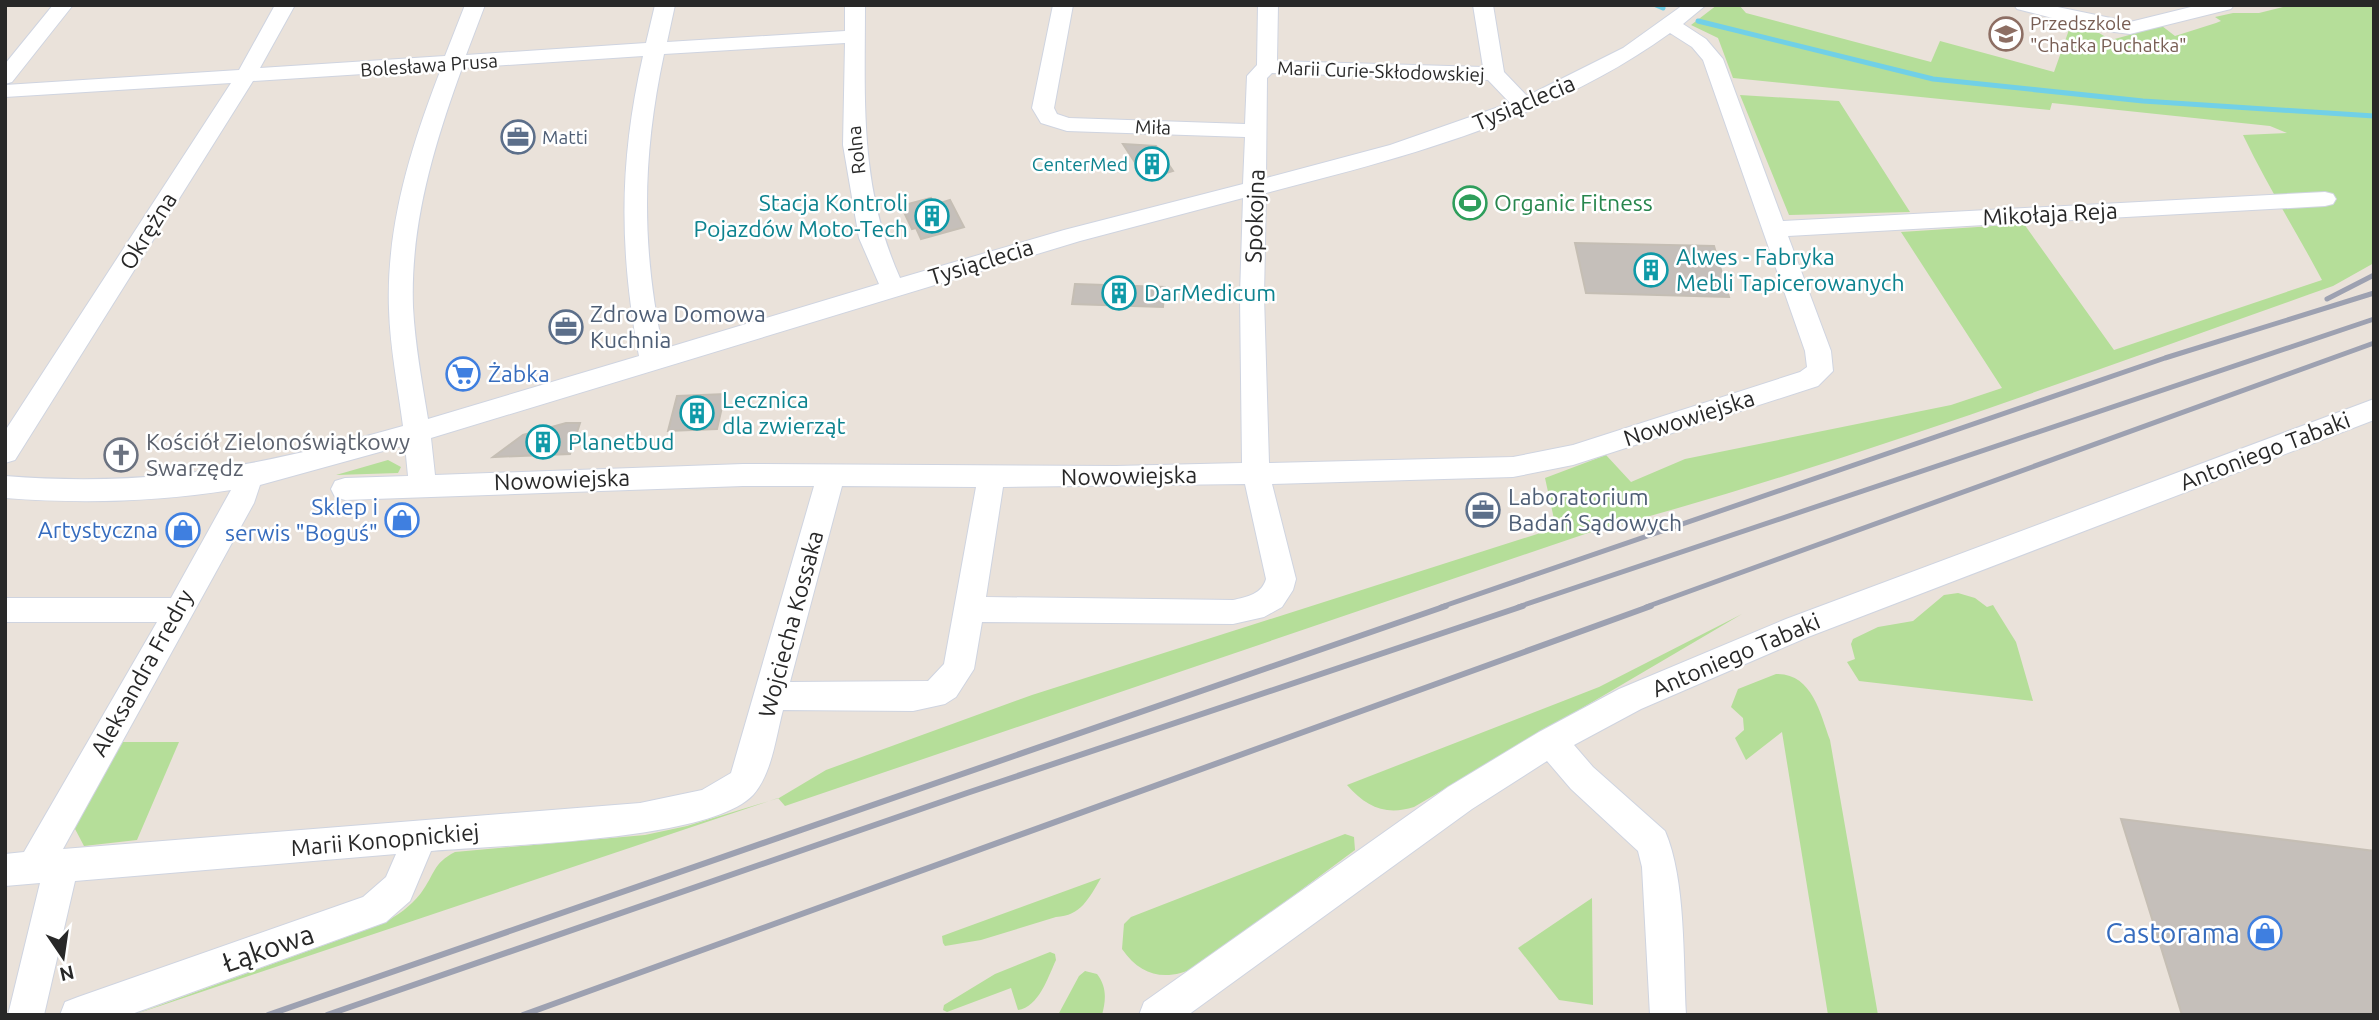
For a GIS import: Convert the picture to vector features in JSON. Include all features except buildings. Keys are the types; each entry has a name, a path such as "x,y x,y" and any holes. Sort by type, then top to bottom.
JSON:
{"street":[{"path":"5,78 63,5"},
{"name":"Okrężna","path":"5,453 245,77 285,5"},
{"path":"422,486 401,309 406,219 423,142 475,5"},
{"path":"653,360 637,273 634,186 640,124 665,5"},
{"name":"Rolna","path":"855,5 854,145 858,175 872,238 893,288"},
{"name":"Miła","path":"1063,5 1043,107 1049,118 1067,124 1257,131"},
{"name":"Spokojna","path":"971,609 1223,613 1244,611 1264,603 1278,590 1281,579 1256,473 1252,296 1257,76 1267,67 1268,5"},
{"name":"Marii Curie-Skłodowskiej","path":"1483,5 1494,74 1524,105"},
{"name":"Tysiąclecia","path":"247,478 417,432 1076,234 1417,144 1524,105 1598,70 1671,25 1696,5"},
{"path":"2024,5 2099,24 2130,28 2221,6"},
{"path":"1671,25 1699,43 1713,59 1775,229"},
{"name":"Bolesława Prusa","path":"5,91 853,36"},
{"name":"Marii Curie-Skłodowskiej","path":"1267,67 1494,74"},
{"name":"Mikołaja Reja","path":"1775,229 2325,199"},
{"name":"Nowowiejska","path":"345,489 673,476 991,477 1256,473 1540,464 1793,385 1820,371 1818,351 1775,229"},
{"name":"Antoniego Tabaki","path":"1157,1015 1439,812 1550,742 1671,679 1797,628 2374,409"},
{"name":"Wojciecha Kossaka","path":"750,772 831,475"},
{"path":"772,696 912,697 934,694 953,680 959,669 971,609 991,477"},
{"path":"5,487 83,493 135,492 179,489 247,478"},
{"name":"Aleksandra Fredry","path":"26,1015 33,868 244,495 247,478"},
{"path":"5,610 177,610"},
{"path":"1550,742 1582,778 1653,842 1659,866 1668,1015"},
{"name":"Marii Konopnickiej","path":"33,868 640,818 684,810 736,793 750,772"},
{"name":"Łąkowa","path":"78,1015 374,910 398,889 420,837"}],"green space":[{"path":"1717,5 1739,5 1746,13 1931,62 1940,41 2054,72 2070,27 2099,33 2111,40 2162,26 2175,36 2216,23 2221,21 2215,17 2233,13 2259,13 2291,5 2374,5 2374,263 2333,286 1870,448 1683,507 1588,533 785,806 778,798 826,770 1032,695 1556,528 1545,478 1606,455 1631,482 1685,459 1951,405 2002,388 1901,232 2024,224 2114,350 2322,280 2243,135 2287,133 2270,126 2052,103 2050,110 1733,78 1718,38 1691,25"},
{"path":"1740,95 1839,101 1910,212 1789,215"},
{"path":"388,460 401,467 398,473 336,475"},
{"path":"1958,593 1975,598 1987,607 1993,605 2016,642 2033,701 1859,681 1847,662 1855,659 1851,644 1853,639 1878,627 1913,621 1944,595"},
{"path":"1742,614 1414,807 1404,810 1377,808 1347,785 1599,687"},
{"path":"1776,674 1788,675 1806,687 1818,707 1830,740 1878,1015 1828,1015 1782,732 1746,760 1735,738 1744,730 1743,718 1731,707 1738,689"},
{"path":"120,742 179,742 137,840 84,846 74,827"},
{"path":"769,801 133,1015 382,924 413,902 438,865 455,852 645,835 687,826"},
{"path":"1345,834 1354,837 1355,850 1197,967 1175,974 1156,974 1138,966 1122,949 1124,924 1131,917"},
{"path":"1101,878 1083,905 1065,916 981,940 945,946 943,943 942,936"},
{"path":"1592,898 1593,1005 1559,1000 1518,948"},
{"path":"1050,952 1055,954 1056,960 1050,975 1037,997 1025,1008 1018,1010 1011,988 947,1012 943,1010 944,1005 995,974"},
{"path":"1085,971 1097,974 1103,984 1105,999 1102,1015 1058,1015 1079,976"}],"waterway":[{"path":"1656,5 1663,8"},
{"path":"1698,21 1933,79 2143,101 2374,116"}],"railway":[{"path":"2327,299 2374,275"},
{"path":"1441,607 2165,358 2374,293"},
{"path":"1518,607 2374,319"},
{"path":"1646,607 2374,343"},
{"path":"268,1015 1446,606"},
{"path":"327,1015 967,793 1523,606"},
{"path":"523,1015 1651,606"}],"place":[{"name":"Przedszkole \"Chatka Puchatka\"","path":"2006,34"},
{"name":"Matti","path":"518,137"},
{"name":"CenterMed","path":"1152,164"},
{"name":"Organic Fitness","path":"1470,203"},
{"name":"Stacja Kontroli Pojazdów Moto-Tech","path":"932,216"},
{"name":"Alwes - Fabryka Mebli Tapicerowanych","path":"1651,270"},
{"name":"DarMedicum","path":"1119,293"},
{"name":"Zdrowa Domowa Kuchnia","path":"566,327"},
{"name":"Żabka","path":"463,374"},
{"name":"Lecznica dla zwierząt","path":"697,413"},
{"name":"Planetbud","path":"543,442"},
{"name":"Kościół Zielonoświątkowy Swarzędz","path":"121,455"},
{"name":"Laboratorium Badań Sądowych","path":"1483,510"},
{"name":"Sklep i serwis \"Boguś\"","path":"402,520"},
{"name":"Artystyczna","path":"183,530"},
{"name":"Castorama","path":"2265,933"}]}
